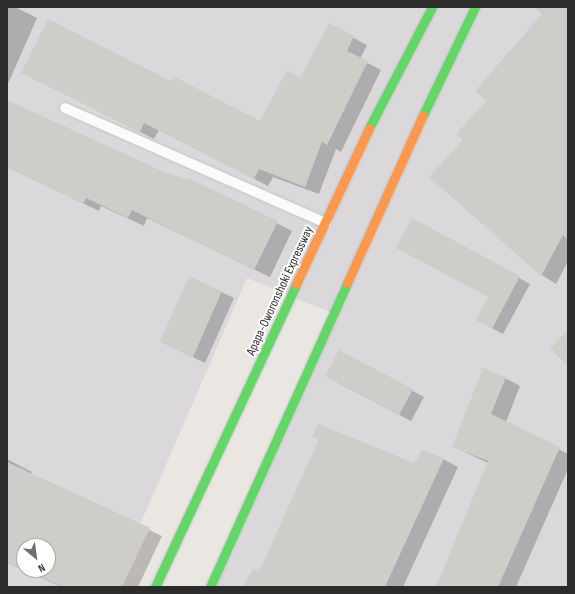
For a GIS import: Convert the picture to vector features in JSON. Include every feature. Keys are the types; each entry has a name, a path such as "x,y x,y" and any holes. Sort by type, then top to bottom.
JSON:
{"main road":[{"name":"Apapa-Oworonshoki Expressway","path":"155,587 385,94 432,7"},
{"path":"210,587 454,47 475,7"}],"lane":[{"path":"65,108 326,223"}],"shaded area":[{"path":"7,7 568,7 568,587 211,587 335,314 247,278 113,587 7,587"}],"building":[{"path":"534,7 568,7 568,240 563,235 541,276 429,177 463,140 456,134 486,101 475,91 542,14"},
{"path":"48,19 171,81 173,76 260,121 287,70 300,78 329,23 354,36 347,51 368,61 327,145 322,142 305,187 259,169 254,179 144,123 140,132 21,73"},
{"path":"7,100 160,170 187,180 188,178 278,221 254,270 132,210 128,218 86,198 83,204 7,167"},
{"path":"412,218 520,276 492,329 476,320 488,297 396,248"},
{"path":"189,276 222,291 193,357 160,342"},
{"path":"568,329 568,366 550,349"},
{"path":"339,350 413,389 399,415 325,376"},
{"path":"483,368 506,377 491,414 560,447 498,587 436,587 488,461 452,447"},
{"path":"319,424 414,463 422,450 444,458 385,587 243,587 253,569 259,572 319,439 312,436"},
{"path":"7,462 150,528 122,587 64,587 43,578 56,578 56,538 16,538 16,567 7,563"}],"traffic: fast":[{"path":"369,128 432,7"},
{"path":"423,115 475,7"},
{"path":"210,587 347,283"},
{"path":"155,587 296,284"}],"traffic: slow":[{"path":"347,283 423,115"},
{"path":"296,284 369,128"}]}
